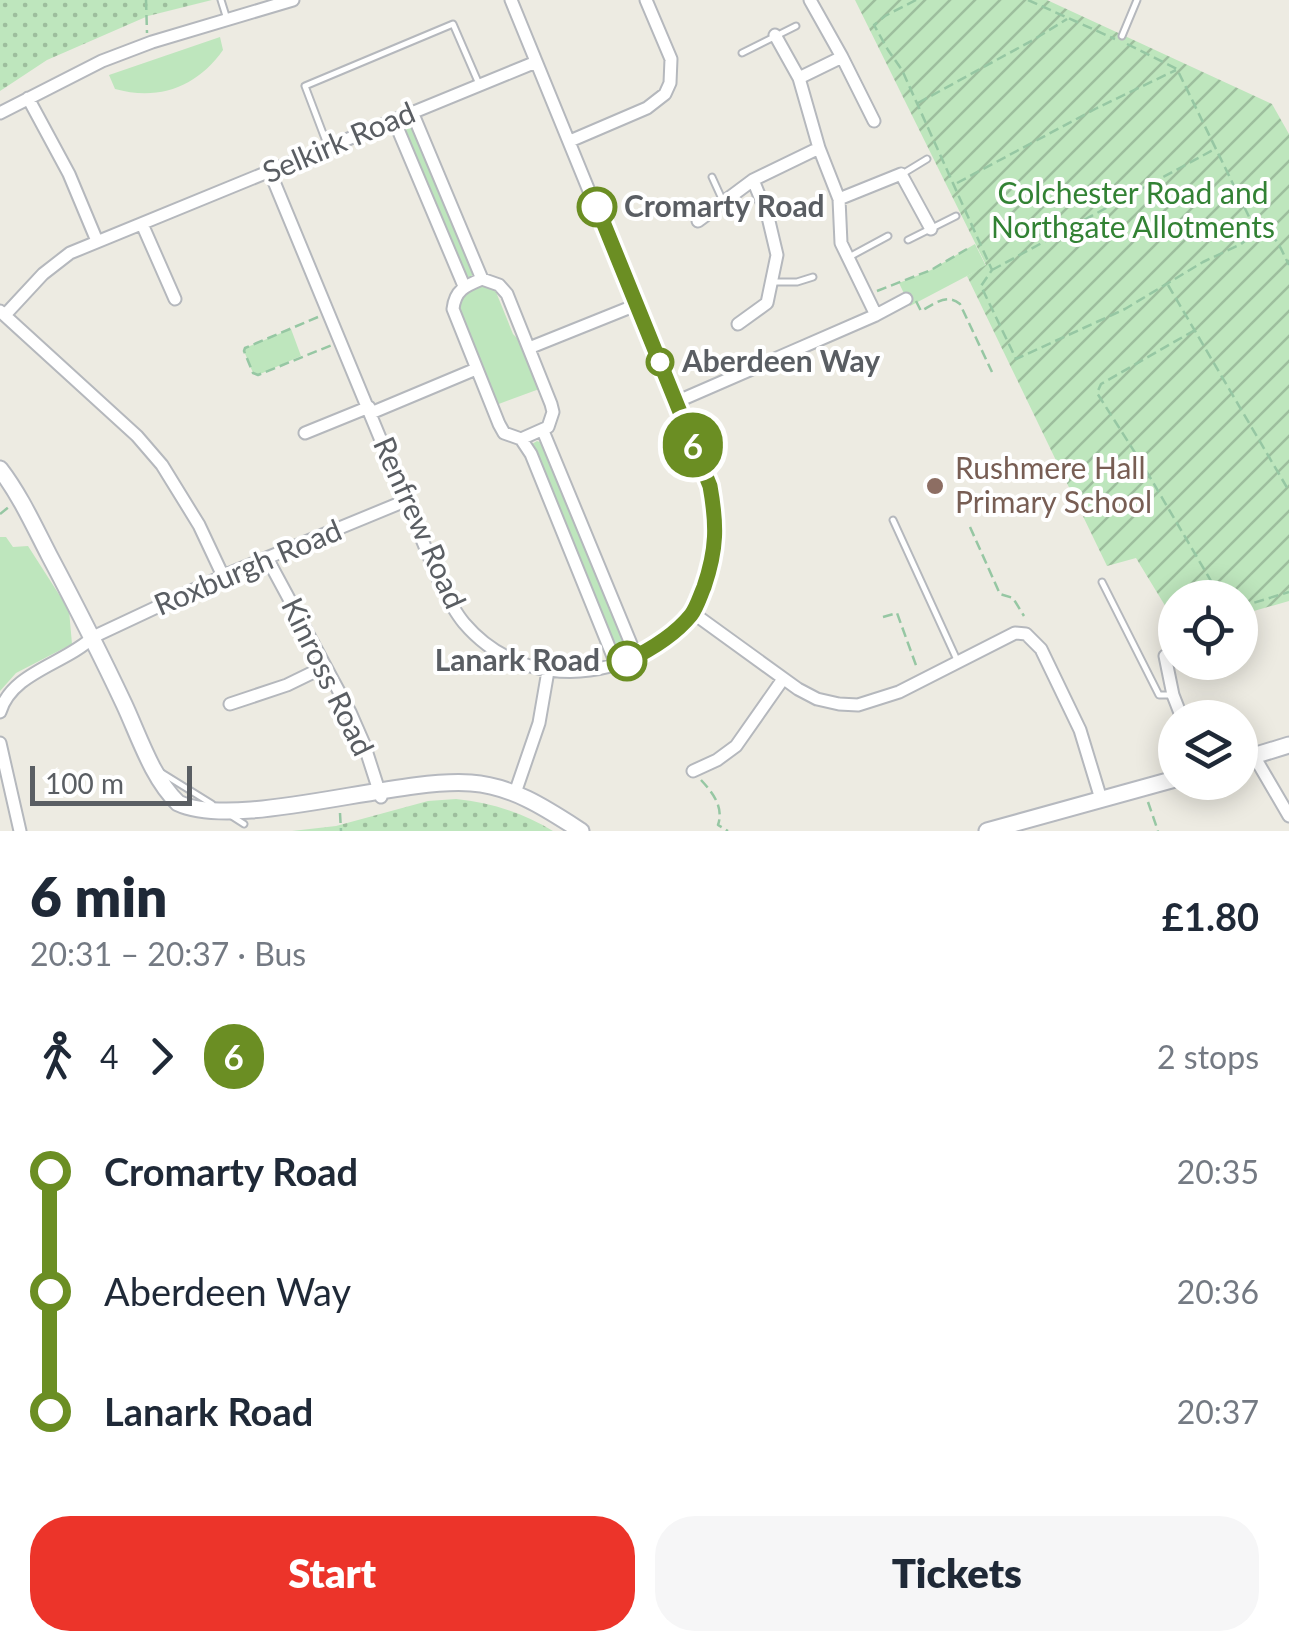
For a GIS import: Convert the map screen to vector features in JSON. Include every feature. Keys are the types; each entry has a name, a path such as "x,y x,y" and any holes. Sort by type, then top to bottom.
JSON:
{"street":[{"path":"0,113 102,61 292,0"},
{"name":"Renfrew Road","path":"270,172 440,584 466,625 510,658 548,671 589,671 616,664 673,633 693,613 712,564 716,545 710,486 511,0"},
{"path":"570,141 648,108 665,94 670,83 671,59 646,0"},
{"path":"810,0 874,122"},
{"path":"775,36 799,78 839,199 841,244 876,315"},
{"path":"799,78 842,57"},
{"name":"Selkirk Road","path":"2,313 70,254 536,62"},
{"path":"28,98 69,174 98,241"},
{"path":"412,112 482,279"},
{"path":"394,120 464,286"},
{"path":"698,221 753,180 819,148"},
{"path":"839,199 901,174 931,229"},
{"path":"738,324 767,303 776,255 768,217 753,180"},
{"path":"142,224 175,299"},
{"path":"521,440 548,427 553,412 507,294 499,285 482,279 464,286 454,298 453,309 499,424 504,433 521,440 531,454 616,664"},
{"path":"676,402 906,299"},
{"path":"529,348 636,306"},
{"path":"2,313 137,436 162,464 199,525 223,576"},
{"path":"370,410 476,369"},
{"name":"Renfrew Road","path":"310,416 310,432 370,410"},
{"path":"543,430 636,656"},
{"path":"0,469 92,637 155,769 169,793 186,810 211,822 244,824 339,809 412,788 476,784 516,792 581,831"},
{"name":"Roxburgh Road","path":"0,712 8,694 29,676 92,637 223,576 405,501"},
{"name":"Kinross Road","path":"267,558 357,728 381,797"},
{"path":"693,613 783,679 817,699 838,704 858,705 899,692 1015,633 1031,637 1080,730 1101,799"},
{"path":"230,704 287,685 324,667"},
{"path":"516,792 539,724 548,671"},
{"path":"693,771 736,746 783,679"},
{"path":"1170,680 1175,700"},
{"path":"0,742 20,831"},
{"path":"1258,755 1289,746"},
{"path":"1258,773 1289,816"},
{"path":"988,831 1158,783"}],"lane":[{"path":"221,0 227,20"},
{"path":"1122,36 1136,0"},
{"path":"328,147 305,86 453,24 479,85"},
{"path":"742,53 796,26"},
{"path":"901,174 927,159"},
{"path":"712,177 724,202"},
{"path":"908,240 956,216"},
{"path":"848,258 888,236"},
{"path":"772,282 813,278"},
{"path":"893,520 958,662"},
{"path":"1102,582 1159,695 1173,695"}],"path":[{"path":"146,0 146,30 152,42"},
{"path":"916,0 874,25 918,103 992,270"},
{"path":"1028,0 1177,69 1254,229"},
{"path":"918,103 1068,18"},
{"path":"954,185 1177,69"},
{"path":"1214,149 992,270 981,286 1016,359 1126,308 1241,244 1254,229"},
{"path":"1254,229 1272,233 1289,265"},
{"path":"866,295 931,270 967,250"},
{"path":"1167,283 1289,490"},
{"path":"906,299 913,295 921,311 946,298 960,304 992,372"},
{"path":"328,312 246,348 253,373 258,375 341,342"},
{"path":"1195,330 1101,384 1097,393 1210,580"},
{"path":"970,527 1000,594 1017,602 1024,616"},
{"path":"1258,601 1289,592"},
{"path":"883,618 897,614 918,670"},
{"path":"693,771 720,808 718,824 728,831"},
{"path":"1146,795 1158,831"},
{"path":"339,809 341,831"}],"green space":[{"path":"0,0 212,0 148,16 47,60 0,91"},
{"name":"Colchester Road and Northgate Allotments","path":"855,0 1047,0 1272,104 1289,134 1289,601 1258,610 1258,580 1158,580 1158,594 1136,558 1107,566 967,276 986,265"},
{"path":"220,37 223,50 213,63 176,88 147,93 115,89 109,75"},
{"path":"409,119 474,272 471,277 464,277 401,124"},
{"path":"975,244 986,266 910,306 899,283 931,270"},
{"path":"480,286 494,287 513,334 523,344 542,388 496,405 456,310 461,294"},
{"path":"291,329 301,356 258,375 253,373 245,348"},
{"path":"537,441 542,443 629,650 620,657 532,447"},
{"path":"0,537 6,537 13,547 28,546 69,610 72,644 16,673 0,691"},
{"path":"456,799 506,809 553,831 292,831 336,826 428,801"}],"bus line":[{"name":"6","path":"597,207 710,486 714,511 716,545 693,613 658,644 627,661"}],"place":[{"name":"Cromarty Road","path":"597,207"},
{"name":"Aberdeen Way","path":"660,362"},
{"name":"Rushmere Hall Primary School","path":"935,486"},
{"name":"Lanark Road","path":"627,661"}]}
